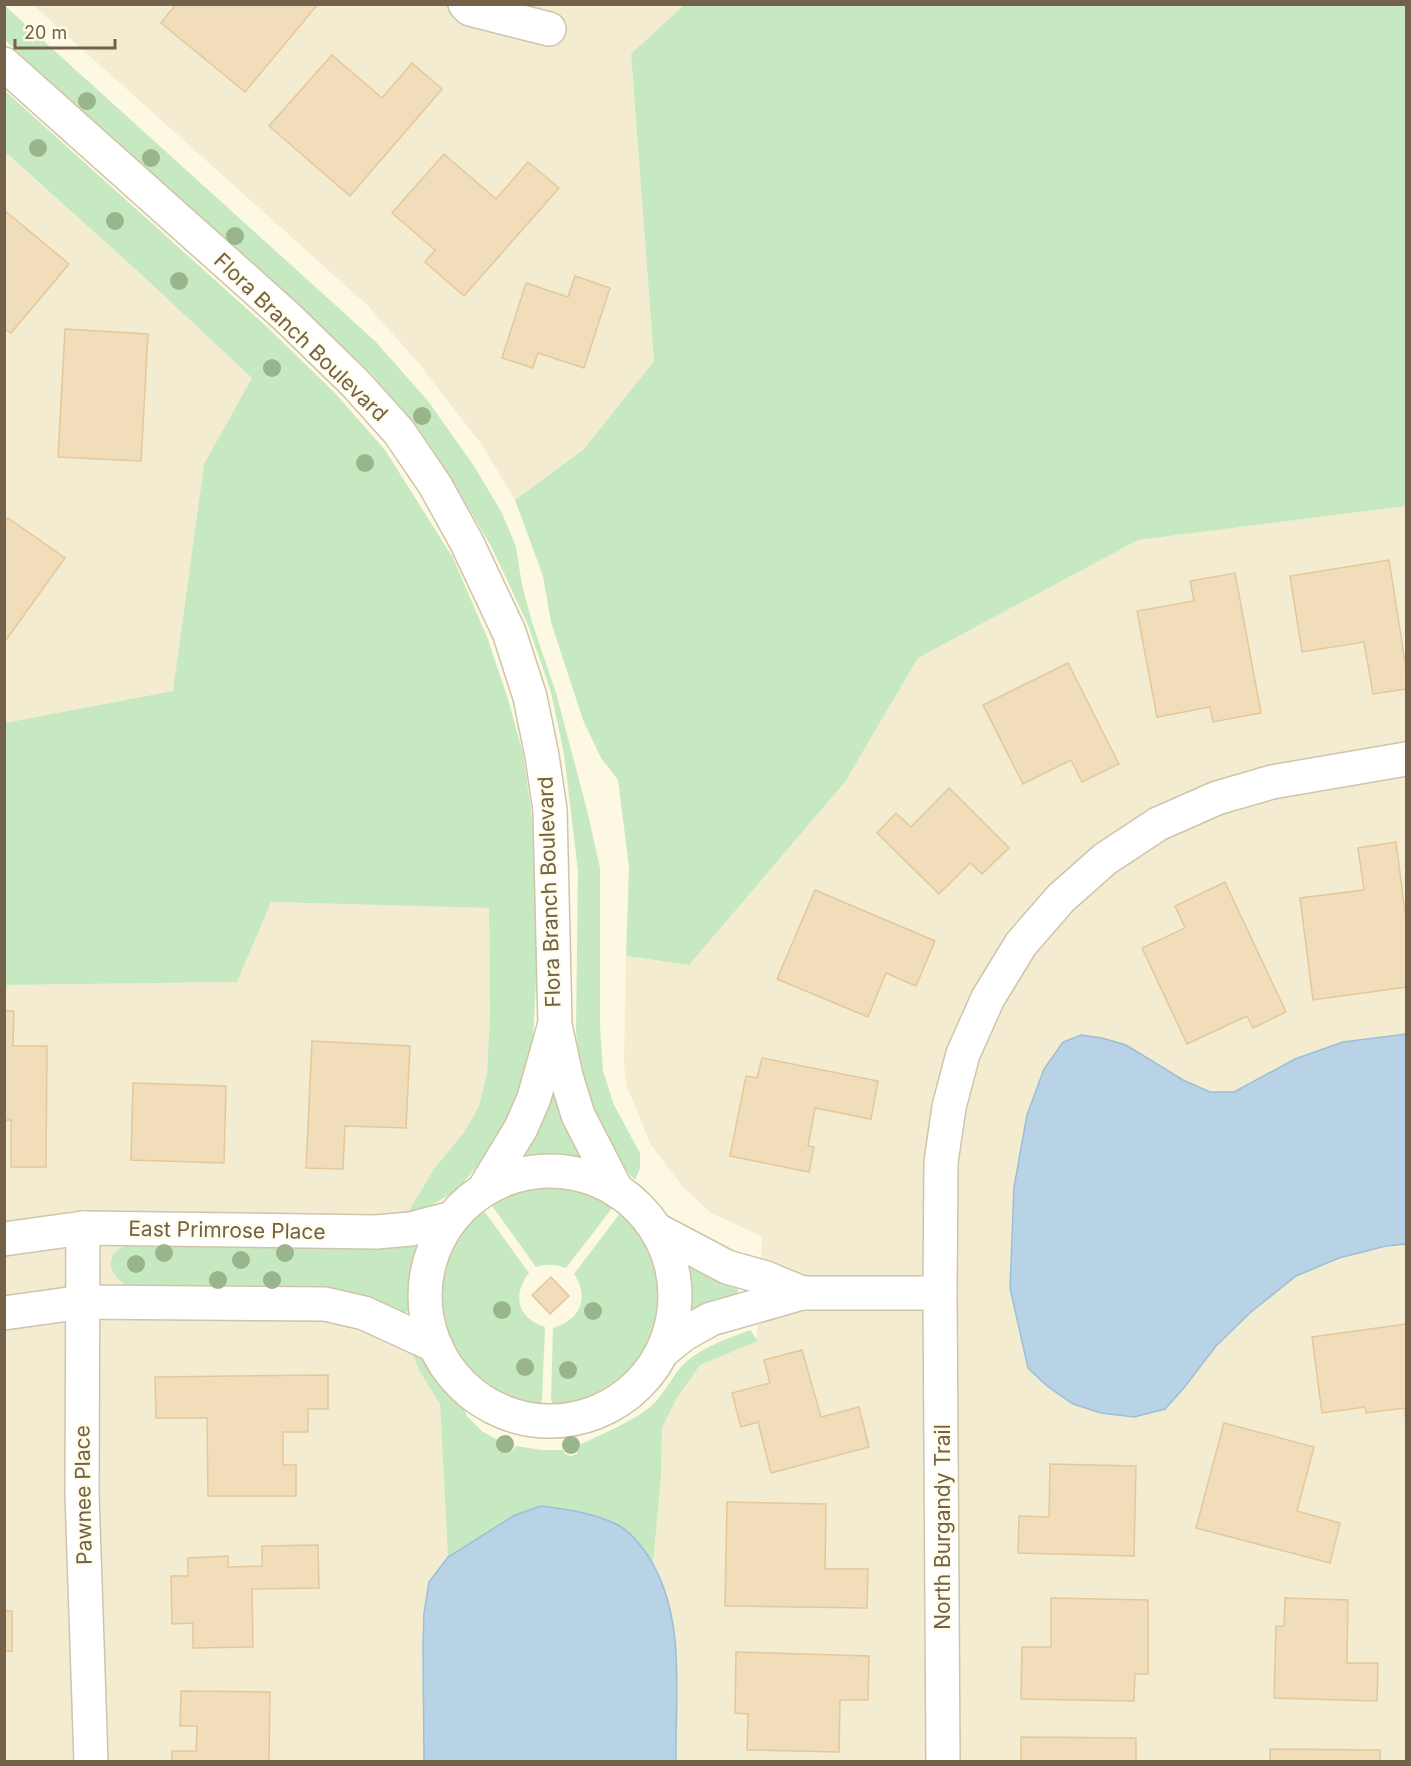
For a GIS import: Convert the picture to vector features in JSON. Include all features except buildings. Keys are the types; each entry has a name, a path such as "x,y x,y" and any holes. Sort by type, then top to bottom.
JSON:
{"street":[{"path":"465,4 470,9 549,29"},
{"name":"Flora Branch Boulevard","path":"4,64 286,316 346,374 399,432 435,485 466,541 508,632 530,697 550,810 555,1025 566,1076 579,1114 617,1191"},
{"name":"North Burgandy Trail","path":"943,1761 941,1162 949,1107 963,1054 988,998 1021,944 1054,905 1105,859 1158,824 1216,798 1272,782 1407,759"},
{"name":"Flora Branch Boulevard","path":"487,1184 521,1128 534,1098 555,1025"},
{"name":"Flora Branch Boulevard","path":"567,1173 593,1179 617,1191 644,1214 657,1230 670,1258 676,1289 674,1320 664,1350 652,1371 635,1389 616,1403 570,1420 546,1421 518,1416 492,1406 469,1391 450,1370 436,1346 429,1321 426,1296 429,1270 436,1244 449,1219 463,1203 487,1184 514,1174 567,1173"},
{"name":"East Primrose Place","path":"4,1239 83,1228 376,1232 411,1229 449,1219"},
{"name":"Pawnee Place","path":"83,1228 82,1494 91,1761"},
{"path":"657,1230 727,1267 766,1278 802,1293"},
{"path":"664,1350 684,1334 711,1319 802,1293 940,1293"},
{"path":"4,1313 82,1302 324,1304 364,1313 436,1346"}],"shaded area":[{"path":"33,5 684,5 631,54 654,361 583,450 515,500 482,445 416,360 367,305"},
{"path":"4,152 143,276 252,378 204,464 173,692 5,723"},
{"path":"1406,506 1406,1761 676,1761 676,1658 672,1614 653,1564 661,1477 662,1428 677,1398 700,1365 757,1341 762,1237 710,1212 682,1186 651,1145 626,1085 624,1064 626,956 689,965 845,782 918,658 1138,540"},
{"path":"271,902 489,908 490,1014 487,1074 479,1106 465,1131 434,1169 408,1212 404,1274 407,1342 420,1372 440,1404 448,1557 429,1582 424,1613 424,1761 5,1761 4,985 237,982"}],"green space":[{"path":"4,5 375,341 428,401 474,466 502,513 516,547 522,585 556,693 600,868 600,1026 603,1071 614,1105 640,1153 640,1168 635,1180 620,1164 597,1124 583,1086 576,1031 578,871 564,754 551,692 528,625 492,548 418,428 370,372 5,40"},
{"path":"684,5 1406,5 1406,506 1138,540 918,658 845,782 689,965 626,956 629,867 618,780 601,758 583,720 551,622 543,576 515,500 583,450 654,361 631,54"},
{"path":"4,90 267,327 334,392 385,450 453,558 487,637 508,699 523,754 531,809 537,872 537,962 533,1040 522,1086 500,1131 478,1165 456,1191 430,1206 408,1212 434,1169 465,1131 479,1106 487,1074 490,1014 489,908 271,902 237,982 5,985 5,723 173,691 204,464 252,378 5,152"},
{"path":"553,1089 582,1153 581,1156 525,1156 524,1153"},
{"path":"562,1185 598,1194 613,1203 613,1207 566,1268 551,1265 536,1267 490,1203 525,1189"},
{"path":"482,1208 529,1273 520,1289 520,1305 523,1312 528,1318 545,1327 542,1401 538,1407 511,1400 487,1387 467,1369 452,1347 443,1323 440,1297 443,1270 460,1234 469,1220"},
{"path":"621,1212 632,1220 655,1255 662,1280 662,1306 657,1332 645,1355 629,1376 607,1392 575,1404 555,1408 551,1400 553,1328 570,1320 576,1314 582,1300 579,1283 574,1274"},
{"path":"132,1243 386,1248 413,1245 416,1247 410,1280 408,1311 405,1313 390,1305 346,1291 127,1286 114,1274 111,1262 112,1256 117,1251"},
{"path":"694,1267 738,1287 738,1294 719,1299 694,1311 691,1309 690,1271"},
{"path":"750,1330 758,1341 700,1365 677,1398 662,1428 661,1477 653,1564 639,1543 515,1515 448,1557 440,1404 420,1372 407,1342 433,1361 460,1397 467,1416 483,1432 498,1440 497,1446 501,1451 510,1452 516,1446 541,1450 563,1450 565,1454 571,1456 577,1454 581,1444 625,1423 650,1407 681,1367 696,1354"}],"water":[{"path":"1406,1034 1406,1244 1386,1246 1339,1258 1296,1276 1251,1312 1216,1346 1165,1409 1134,1417 1101,1413 1073,1404 1047,1386 1028,1368 1010,1288 1014,1187 1027,1115 1044,1069 1063,1042 1081,1035 1126,1045 1183,1080 1210,1092 1234,1092 1295,1059 1343,1042"},
{"path":"541,1506 589,1514 607,1520 630,1534 648,1556 669,1604 674,1629 677,1682 676,1761 424,1761 423,1645 424,1613 429,1582 448,1557 515,1515"}]}
